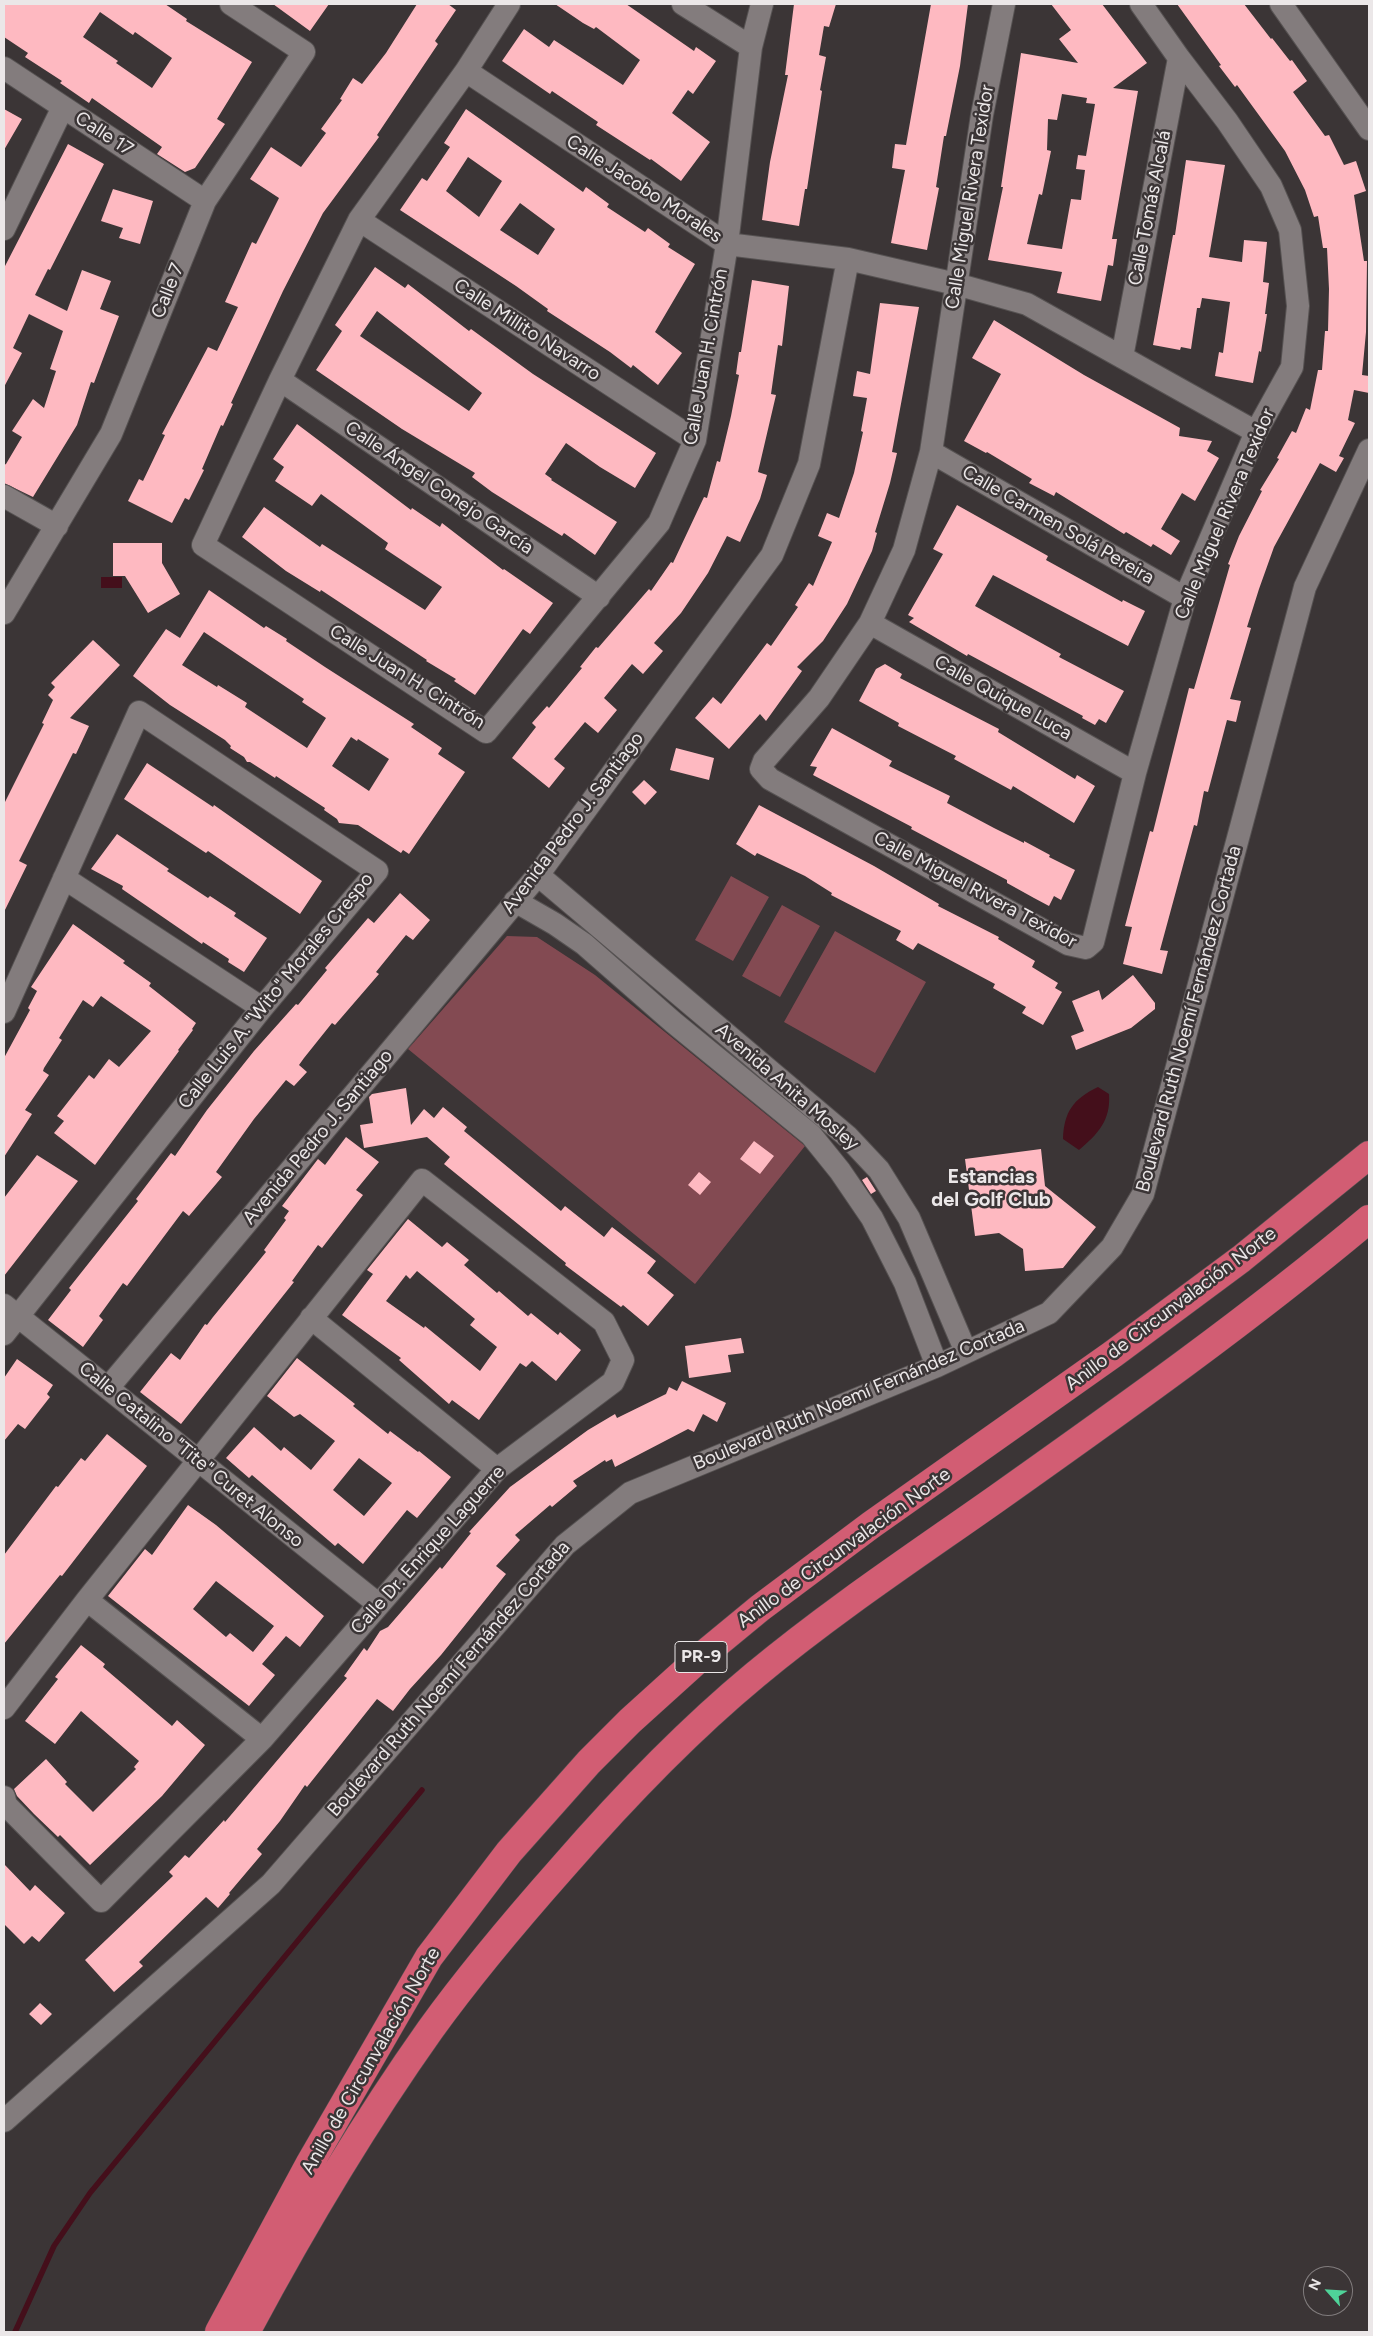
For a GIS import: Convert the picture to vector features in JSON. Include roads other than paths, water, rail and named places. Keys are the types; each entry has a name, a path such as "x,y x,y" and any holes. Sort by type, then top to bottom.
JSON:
{"highway":[{"name":"Anillo de Circunvalación Norte","path":"220,2332 319,2147 430,1957 509,1852 589,1762 630,1721 703,1655 760,1608 871,1525 1113,1354 1233,1265 1369,1155"},
{"name":"Anillo de Circunvalación Norte","path":"246,2332 329,2188 431,2029 519,1917 603,1821 654,1767 755,1675 819,1625 1135,1399 1248,1314 1369,1219"}],"street":[{"name":"Calle 7","path":"4,613 111,434 205,201 304,52 232,4"},
{"name":"Calle Juan H. Cintrón","path":"509,4 466,71 359,220 280,380 203,545 486,732 659,523 695,440 727,244 751,47 762,4"},
{"path":"683,4 751,47"},
{"name":"Calle Miguel Rivera Texidor","path":"1004,4 982,115 931,452 904,550 870,623 819,698 764,760 761,769 770,779 1068,944 1086,948 1093,942 1135,773 1185,598 1256,432 1292,367 1298,306 1290,230 1271,186 1227,121 1141,4"},
{"path":"1281,4 1369,129"},
{"name":"Calle Tomás Alcalá","path":"1122,357 1179,58"},
{"name":"Calle 17","path":"4,68 205,201"},
{"name":"Calle Jacobo Morales","path":"466,71 727,244 848,259 956,284 1027,304 1256,432"},
{"path":"4,229 63,107"},
{"name":"Calle Millito Navarro","path":"359,220 695,440"},
{"name":"Avenida Pedro J. Santiago","path":"108,1388 515,900 538,876 772,555 809,464 848,259"},
{"name":"Calle Ángel Conejo García","path":"280,380 599,597"},
{"name":"Boulevard Ruth Noemí Fernández Cortada","path":"4,2121 270,1884 572,1539 630,1493 937,1366 1049,1313 1112,1247 1142,1194 1305,587 1369,450"},
{"name":"Calle Carmen Solá Pereira","path":"931,452 1185,598"},
{"path":"4,496 57,526"},
{"name":"Calle Quique Luca","path":"870,623 1135,773"},
{"name":"Calle Luis A. \"Wito\" Morales Crespo","path":"4,1012 140,712 377,871 11,1311 4,1334"},
{"name":"Avenida Anita Mosley","path":"538,876 848,1137 879,1170 909,1218 966,1352"},
{"path":"64,878 262,1008"},
{"name":"Avenida Anita Mosley","path":"515,900 584,944 673,1022 811,1135 840,1171 872,1218 906,1283 937,1366"},
{"name":"Calle Dr. Enrique Laguerre","path":"4,1708 87,1600 422,1180 604,1322 623,1360 613,1382 496,1470 262,1739 101,1900 6,1805 4,1797"},
{"name":"Calle Catalino \"Tite\" Curet Alonso","path":"11,1311 378,1604"},
{"path":"311,1318 496,1470"},
{"path":"87,1600 262,1739"}],"waterway":[{"path":"15,2332 54,2246 90,2193 422,1790"}],"district":[{"name":"Estancias del Golf Club","path":"991,1188"}]}
